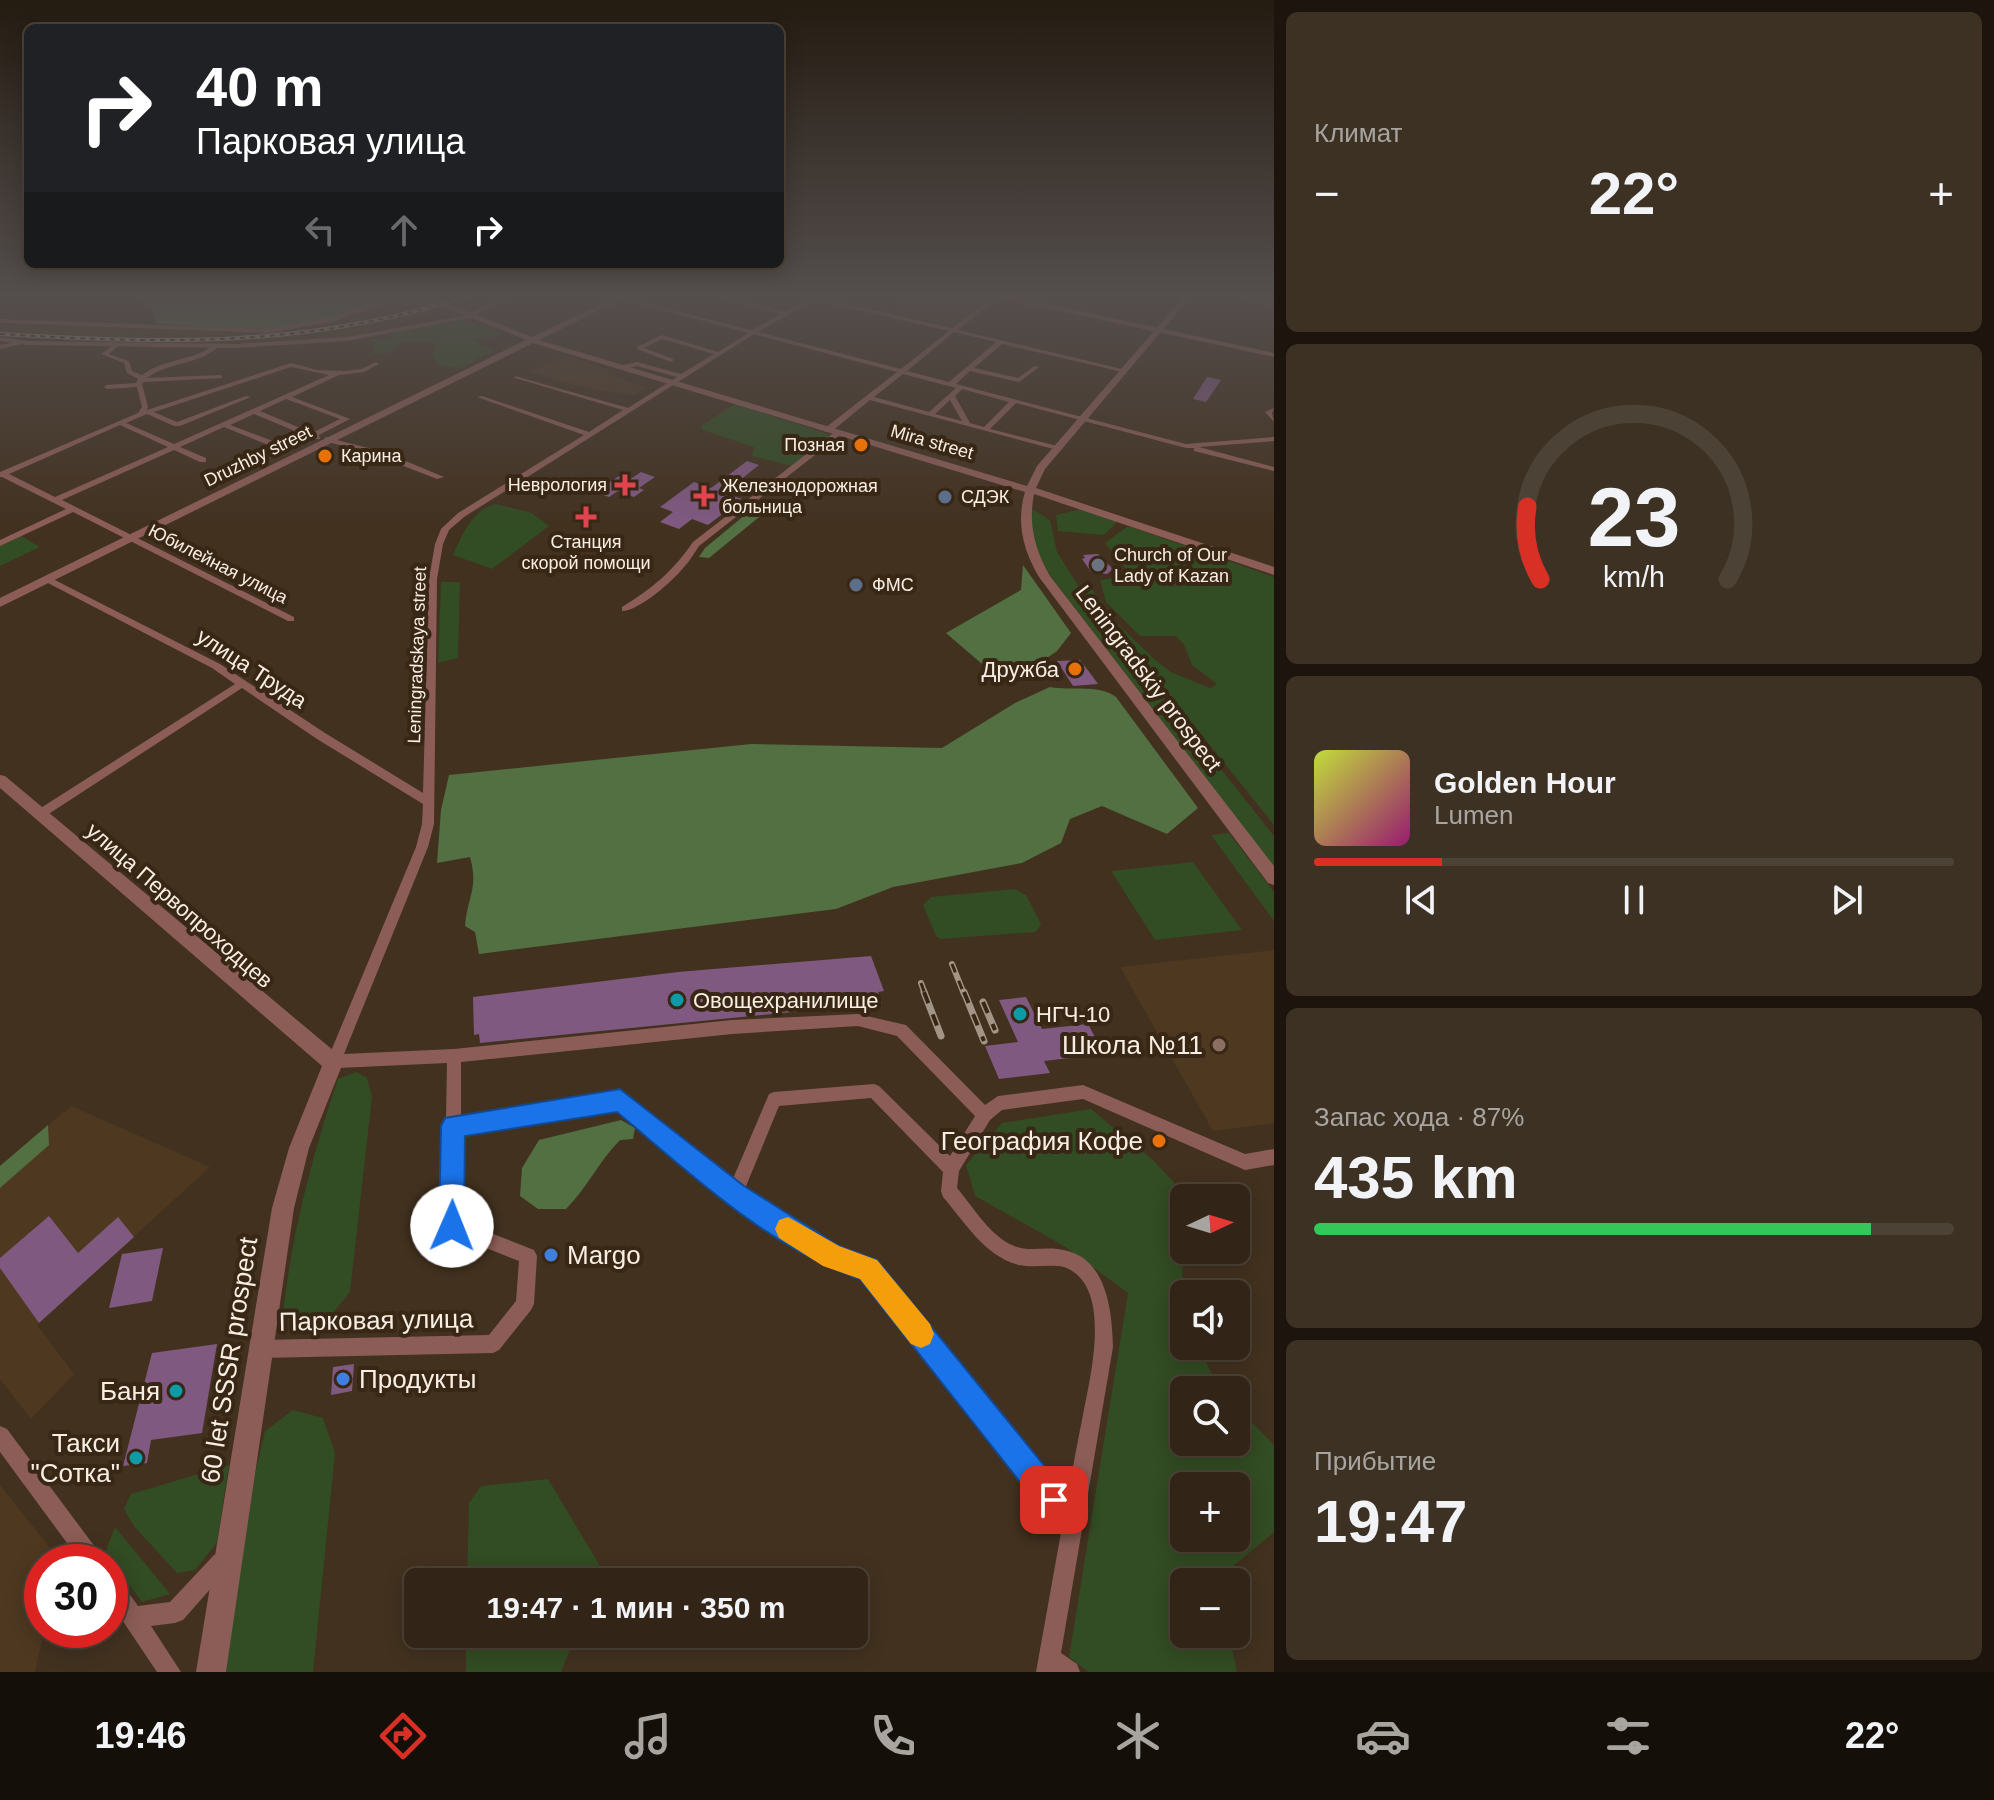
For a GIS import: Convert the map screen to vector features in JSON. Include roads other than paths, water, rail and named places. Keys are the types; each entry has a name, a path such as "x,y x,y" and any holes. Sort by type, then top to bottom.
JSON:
{"street":[{"path":"129,372 141,381 144,413"},
{"path":"141,381 154,372"},
{"path":"2,473 144,413 269,372"},
{"path":"56,500 343,372"},
{"name":"Druzhby street","path":"0,603 466,372"},
{"name":"Mira street","path":"654,372 674,383 1028,489 1274,571"},
{"path":"657,372 684,377"},
{"name":"Leningradskaya street","path":"333,1062 422,847 429,802 433,579 442,537 461,515 692,372"},
{"path":"625,609 651,593 681,566 696,544 834,432 901,372"},
{"path":"906,372 1274,469"},
{"path":"951,384 966,372"},
{"path":"983,372 1019,380 1029,372"},
{"path":"1028,489 1121,372"},
{"path":"107,387 141,381 220,377"},
{"path":"517,377 629,410"},
{"path":"930,415 961,387"},
{"path":"951,396 968,425"},
{"path":"144,413 177,424 248,397"},
{"path":"286,397 346,419 313,435"},
{"path":"480,397 590,435"},
{"path":"869,398 1058,449"},
{"path":"985,430 1014,401"},
{"path":"1274,410 1268,412 1274,420"},
{"path":"253,411 313,435 381,454 440,477"},
{"path":"123,424 203,460"},
{"path":"224,425 286,449"},
{"path":"1186,446 1274,439"},
{"name":"Юбилейная улица","path":"2,473 291,619"},
{"name":"Leningradskiy prospect","path":"1028,489 1025,533 1034,560 1274,878"},
{"path":"0,543 73,509"},
{"name":"улица Труда","path":"47,579 120,618 157,633 429,802"},
{"path":"40,814 242,684"},
{"name":"улица Первопроходцев","path":"0,780 333,1062"},
{"path":"333,1062 454,1056 732,1027 858,1020 901,1030 985,1115"},
{"path":"454,1056 453,1126 620,1100 735,1194 832,1257 868,1269 1073,1524"},
{"name":"60 let SSSR prospect","path":"211,1672 283,1208 299,1148 333,1062"},
{"path":"735,1194 774,1099 874,1091 951,1169"},
{"path":"1069,1672 1049,1665 1104,1347 1104,1311 1093,1284 1079,1266 1064,1257 1027,1260 1001,1249 949,1191 951,1169 985,1115 998,1103 1083,1092 1245,1162 1274,1157"},
{"name":"Парковая улица","path":"261,1349 493,1344 525,1304 528,1256 452,1226 453,1126"},
{"path":"0,1436 81,1544"},
{"path":"135,1617 175,1612 229,1554"},
{"path":"128,1608 170,1672"}],"railway":[{"path":"952,964 964,994"},
{"path":"921,983 925,994"},
{"path":"924,992 941,1036"},
{"path":"964,992 984,1041"},
{"path":"983,1002 995,1030"}],"place":[{"name":"Позная","path":"861,445"},
{"name":"Карина","path":"325,456"},
{"name":"Неврология","path":"625,485"},
{"name":"Железнодорожная больница","path":"704,496"},
{"name":"СДЭК","path":"945,497"},
{"name":"Станция скорой помощи","path":"586,517"},
{"name":"Church of Our Lady of Kazan","path":"1098,565"},
{"name":"ФМС","path":"856,585"},
{"name":"Дружба","path":"1075,669"},
{"name":"Овощехранилище","path":"677,1000"},
{"name":"НГЧ-10","path":"1020,1014"},
{"name":"Школа №11","path":"1219,1045"},
{"name":"География Кофе","path":"1159,1141"},
{"name":"Margo","path":"551,1255"},
{"name":"Продукты","path":"343,1379"},
{"name":"Баня","path":"176,1391"},
{"name":"Такси \"Сотка\"","path":"136,1458"}]}
